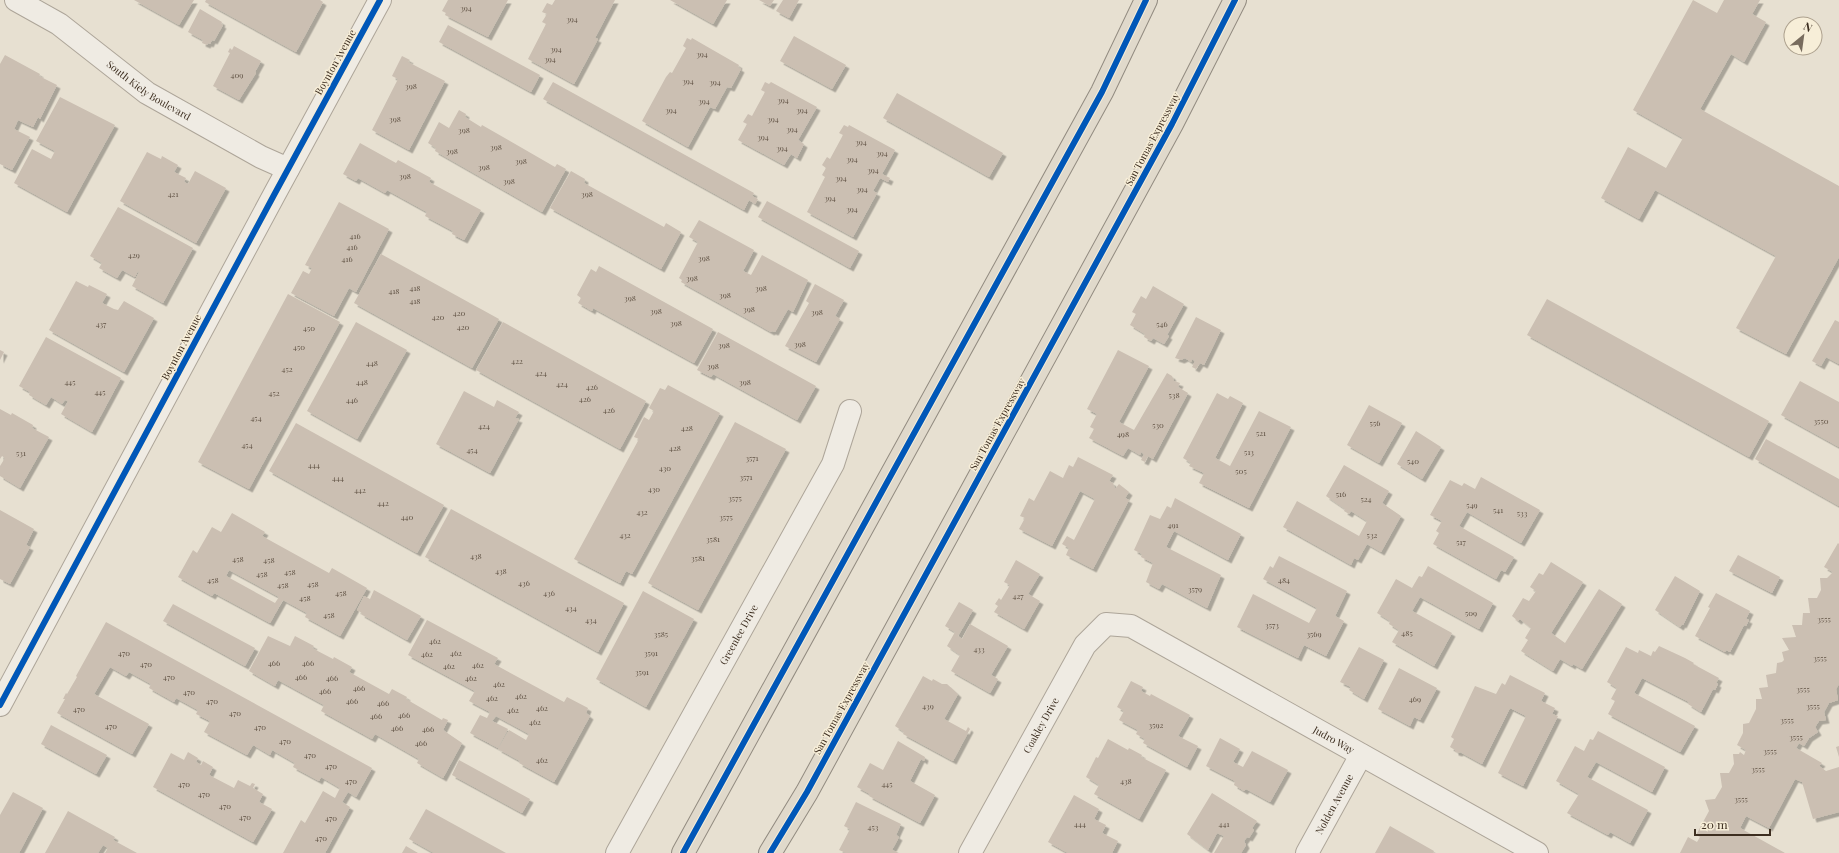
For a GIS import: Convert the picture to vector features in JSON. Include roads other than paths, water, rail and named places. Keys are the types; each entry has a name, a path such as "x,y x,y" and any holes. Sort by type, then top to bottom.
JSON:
{"highway":[{"path":"683,853 1102,92 1146,0"},
{"name":"San Tomas Expressway","path":"770,853 807,792 1165,138 1235,0"}],"street":[{"name":"South Kiely Boulevard","path":"16,0 59,24 146,93 261,157 288,168"},
{"name":"Boynton Avenue","path":"0,705 288,168 380,0"},
{"name":"Greenlee Drive","path":"617,853 834,464 850,411"},
{"name":"Coakley Drive","path":"970,853 1085,644 1106,624 1131,626"},
{"name":"Judro Way","path":"1131,626 1537,853"},
{"name":"Nolden Avenue","path":"1308,853 1361,755"}]}
